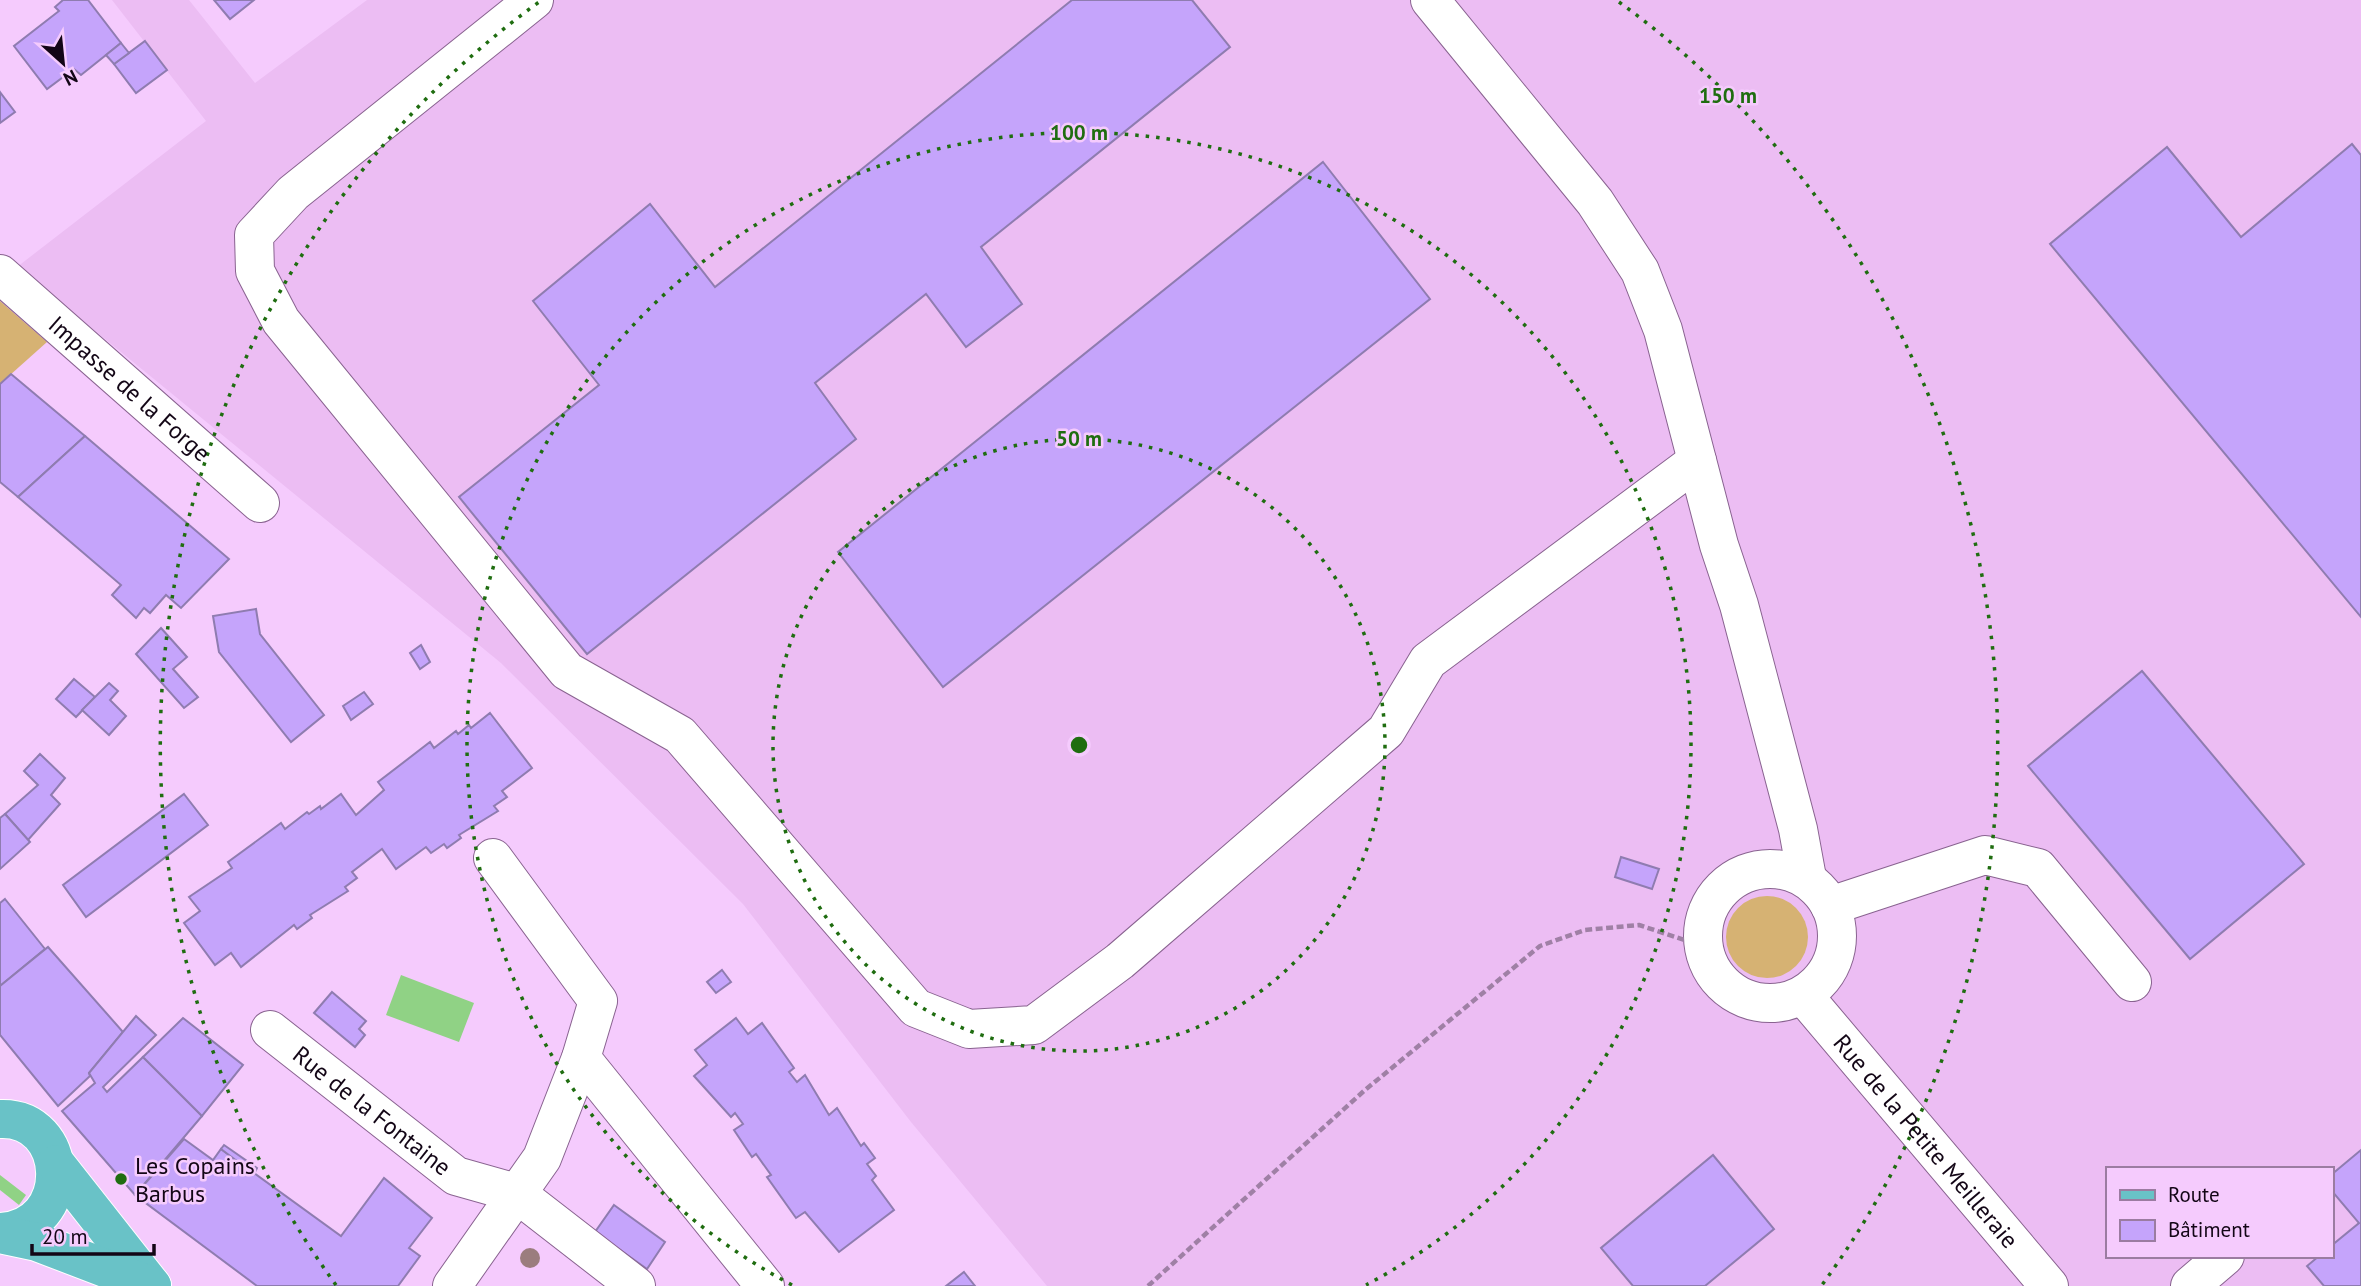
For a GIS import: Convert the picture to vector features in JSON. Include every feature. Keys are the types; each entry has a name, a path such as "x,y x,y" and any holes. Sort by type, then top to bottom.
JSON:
{"main road":[{"path":"7,1116 43,1140 55,1164 153,1286"},
{"path":"0,1233 28,1226 42,1214 51,1199 56,1182 55,1164"},
{"path":"0,1233 37,1242 99,1277 153,1286"}],"street":[{"path":"534,0 293,192 254,235 255,271 281,321 567,671 680,735 916,1008 970,1029 1034,1025 1120,961 1386,730 1428,661 1697,461"},
{"path":"1430,0 1595,202 1640,271 1663,330 1798,829 1818,892"},
{"name":"Impasse de la Forge","path":"0,274 260,503"},
{"path":"1818,892 1985,855 2038,868 2132,982"},
{"path":"452,1286 542,1158 581,1058 598,1001 493,858"},
{"path":"1763,868 1785,870 1818,892 1835,914 1838,938 1833,961 1821,980 1803,995 1782,1002 1760,1003 1740,996 1722,984 1710,966 1703,946 1704,924 1711,903 1724,886 1742,874 1763,868"},
{"name":"Rue de la Petite Meilleraie","path":"1803,995 2049,1286"},
{"name":"Rue de la Fontaine","path":"270,1030 456,1176 516,1193 636,1286"},
{"path":"581,1058 765,1286"},
{"path":"2190,1286 2223,1258"}],"path":[{"path":"1148,1286 1365,1090 1540,946 1585,930 1639,925 1703,946"}],"shaded area":[{"path":"112,0 189,0 255,83 367,0 2361,0 2361,1286 1047,1286 911,1122 743,904 501,663 17,267 206,121"},
{"path":"0,301 47,342 0,384"},
{"path":"1759,896 1775,896 1790,903 1801,914 1808,929 1805,953 1796,966 1775,978 1759,978 1744,971 1733,960 1726,945 1726,929 1733,914 1744,903"},
{"path":"401,975 474,1003 459,1042 386,1015"},
{"path":"0,1175 26,1195 19,1205 0,1190"}],"building":[{"path":"63,0 88,0 121,43 81,75 74,69 47,89 14,46 59,11 55,7"},
{"path":"214,0 254,0 230,19"},
{"path":"1072,0 1192,0 1230,47 981,247 1022,304 966,347 926,294 815,383 856,439 587,654 459,497 599,385 533,301 650,204 715,287"},
{"path":"145,41 167,70 136,93 114,64"},
{"path":"121,43 129,53 114,64 106,55"},
{"path":"0,92 15,112 0,123"},
{"path":"2352,144 2361,155 2361,617 2050,244 2167,147 2241,237"},
{"path":"1323,162 1430,299 943,687 838,552"},
{"path":"11,374 85,436 18,497 0,482 0,384"},
{"path":"85,436 229,559 181,608 166,595 150,613 144,608 136,618 112,595 121,585 18,497"},
{"path":"256,609 260,634 324,715 291,742 219,652 213,616"},
{"path":"161,628 187,657 173,669 198,697 184,708 136,654"},
{"path":"421,645 430,662 420,669 410,653"},
{"path":"2142,671 2304,864 2190,959 2028,766"},
{"path":"74,679 95,697 76,717 56,699"},
{"path":"109,683 118,691 110,700 126,716 109,735 82,710"},
{"path":"364,692 373,704 351,720 343,706"},
{"path":"490,713 532,768 502,791 507,797 494,806 498,811 459,835 461,838 447,848 444,844 431,853 426,847 396,869 382,849 352,872 357,878 345,887 348,891 310,915 312,918 297,929 294,925 241,967 231,953 215,965 184,923 200,911 189,897 232,868 228,862 281,823 285,829 307,812 309,814 320,806 321,809 341,794 356,815 384,790 378,782 430,742 434,748 456,731 458,734 469,725 471,728"},
{"path":"40,754 65,778 51,795 60,804 28,840 5,814 38,785 24,771"},
{"path":"184,794 208,825 86,917 63,885"},
{"path":"5,814 30,842 0,869 0,818"},
{"path":"1621,857 1659,869 1652,889 1615,877"},
{"path":"5,899 45,949 0,986 0,903"},
{"path":"48,947 123,1032 89,1073 90,1076 58,1106 0,1035 0,986"},
{"path":"722,970 731,982 716,993 707,982"},
{"path":"332,992 366,1021 359,1029 365,1035 355,1047 314,1013"},
{"path":"136,1016 156,1035 103,1087 107,1092 143,1057 202,1116 135,1195 62,1111 95,1083 89,1073"},
{"path":"183,1018 243,1065 202,1116 143,1057"},
{"path":"736,1018 748,1034 762,1023 794,1068 789,1072 797,1082 805,1075 829,1115 837,1108 861,1146 864,1143 875,1158 867,1164 876,1176 872,1180 894,1210 839,1252 805,1212 796,1218 767,1177 771,1175 756,1154 752,1157 734,1130 743,1124 735,1113 731,1117 694,1076 707,1065 695,1050"},
{"path":"184,1139 213,1160 221,1149 341,1236 384,1178 432,1218 409,1248 420,1256 398,1286 257,1286 135,1195"},
{"path":"224,1145 257,1168 254,1174 221,1149"},
{"path":"2361,1150 2361,1286 2324,1286 2307,1266 2317,1258 2333,1258 2333,1244 2359,1223 2333,1192 2333,1173"},
{"path":"1713,1155 1774,1229 1705,1286 1633,1286 1601,1248"},
{"path":"614,1205 665,1242 647,1269 595,1232"},
{"path":"964,1272 975,1286 946,1286"}],"place":[{"name":"Les Copains Barbus","path":"121,1179"}]}
